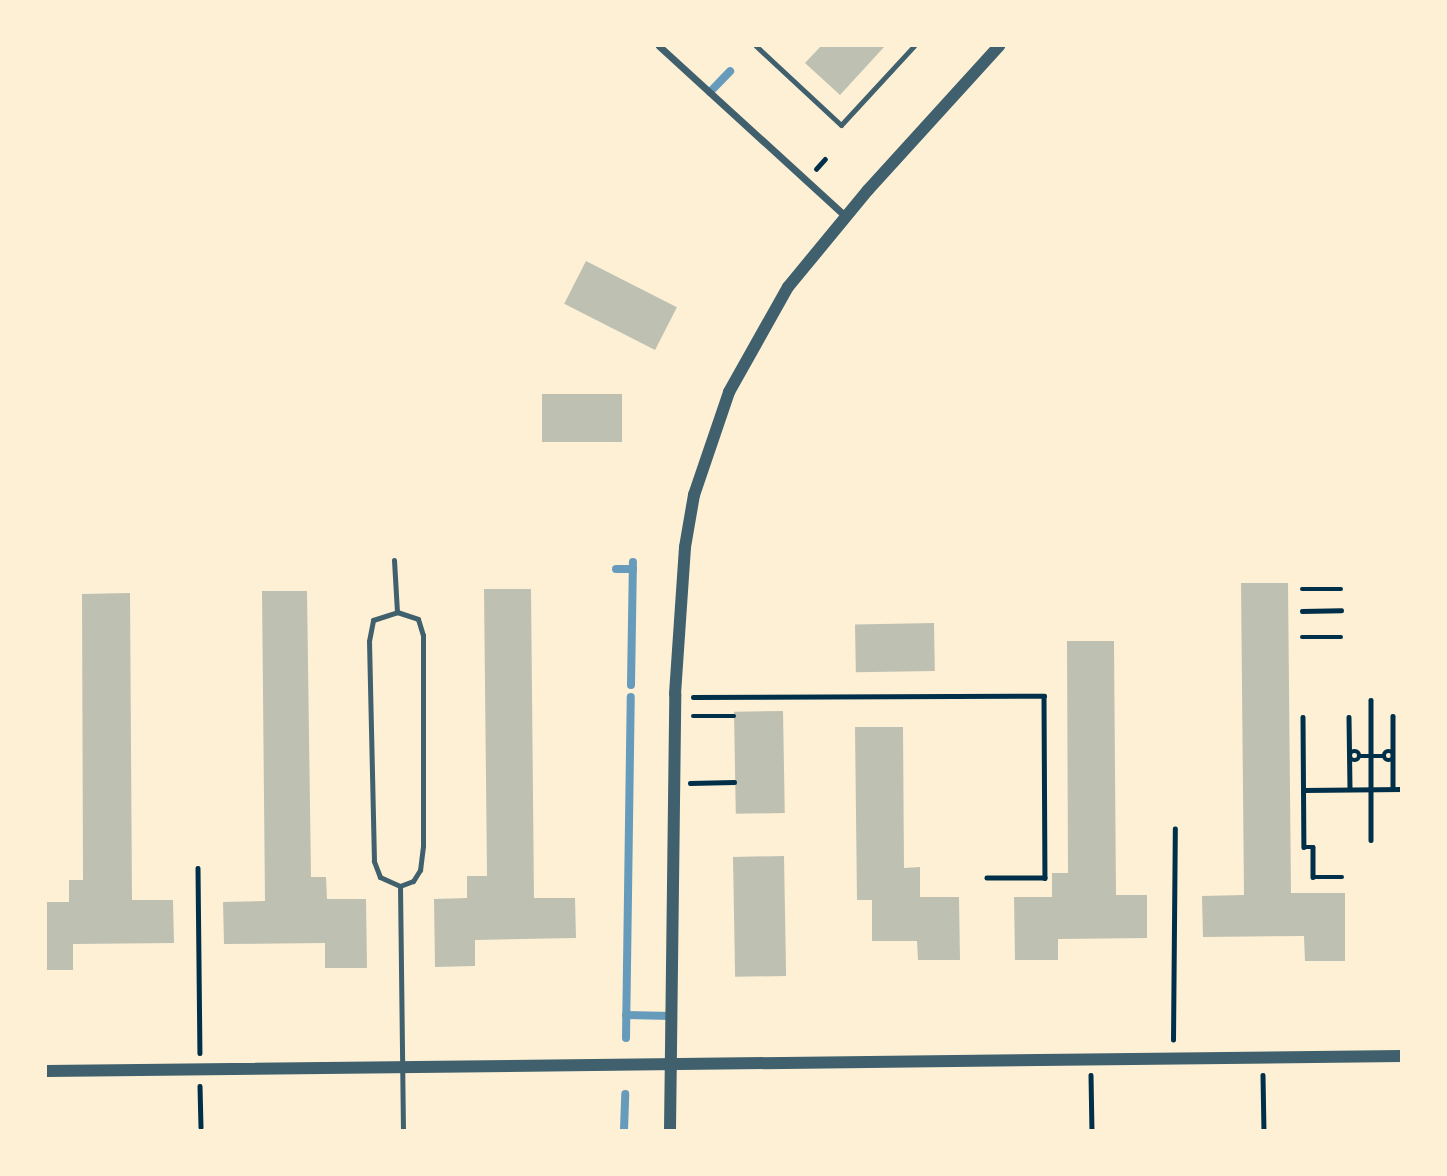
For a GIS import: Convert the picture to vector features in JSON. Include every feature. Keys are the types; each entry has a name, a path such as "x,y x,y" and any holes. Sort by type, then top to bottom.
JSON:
{"street":[{"path":"659,46 846,217"},
{"path":"670,1130 675,694 690,521 729,392 788,287 846,217 999,46"},
{"path":"46,1071 1402,1055"}],"lane":[{"path":"756,46 841,125 914,46"},
{"path":"394,559 397,612"},
{"path":"397,612 418,619 423,635 424,846 420,870 413,881 400,886 380,877 374,861 369,641 373,620 397,612"},
{"path":"400,886 403,1130"}],"path":[{"path":"1301,589 1341,589"},
{"path":"1302,611 1341,610"},
{"path":"1302,637 1341,637"},
{"path":"675,694 1044,696 1045,878 987,878"},
{"path":"1371,700 1371,840"},
{"path":"675,716 734,716"},
{"path":"1393,716 1393,789"},
{"path":"1303,717 1304,847 1313,847 1313,877 1342,877"},
{"path":"1349,717 1350,789"},
{"path":"1350,757 1355,761 1359,756 1384,756 1390,760 1393,756"},
{"path":"674,783 734,782"},
{"path":"1304,790 1402,789"},
{"path":"1173,1058 1175,829"},
{"path":"198,867 201,1128"},
{"path":"1263,1057 1264,1130"},
{"path":"1091,1059 1092,1130"}],"building":[{"path":"821,46 885,46 840,95 805,63"},
{"path":"586,261 677,307 655,350 564,304"},
{"path":"542,394 622,394 622,442 542,442"},
{"path":"1241,583 1288,583 1291,893 1345,893 1345,961 1305,961 1304,936 1203,937 1202,896 1244,895"},
{"path":"484,589 531,589 534,898 575,898 576,938 475,940 475,966 435,967 434,899 467,898 467,876 487,876"},
{"path":"262,591 307,591 311,877 326,877 327,899 366,899 367,968 325,968 325,943 224,944 223,902 265,901"},
{"path":"130,593 132,900 173,900 174,943 73,944 73,970 46,970 46,902 69,902 69,880 83,880 82,594"},
{"path":"934,623 935,671 856,672 855,624"},
{"path":"1067,641 1114,641 1116,895 1147,895 1147,938 1058,939 1058,960 1015,960 1014,897 1052,897 1052,873 1068,873"},
{"path":"783,711 785,813 736,814 734,712"},
{"path":"855,727 903,727 904,868 920,867 920,897 959,897 960,960 918,960 917,941 872,941 872,900 857,900"},
{"path":"784,856 786,976 735,977 733,857"}],"waterway":[{"path":"710,92 730,71"},
{"path":"631,685 633,562"},
{"path":"616,569 633,569"},
{"path":"626,1038 631,697"},
{"path":"626,1015 672,1016"},
{"path":"624,1130 625,1094"}]}
